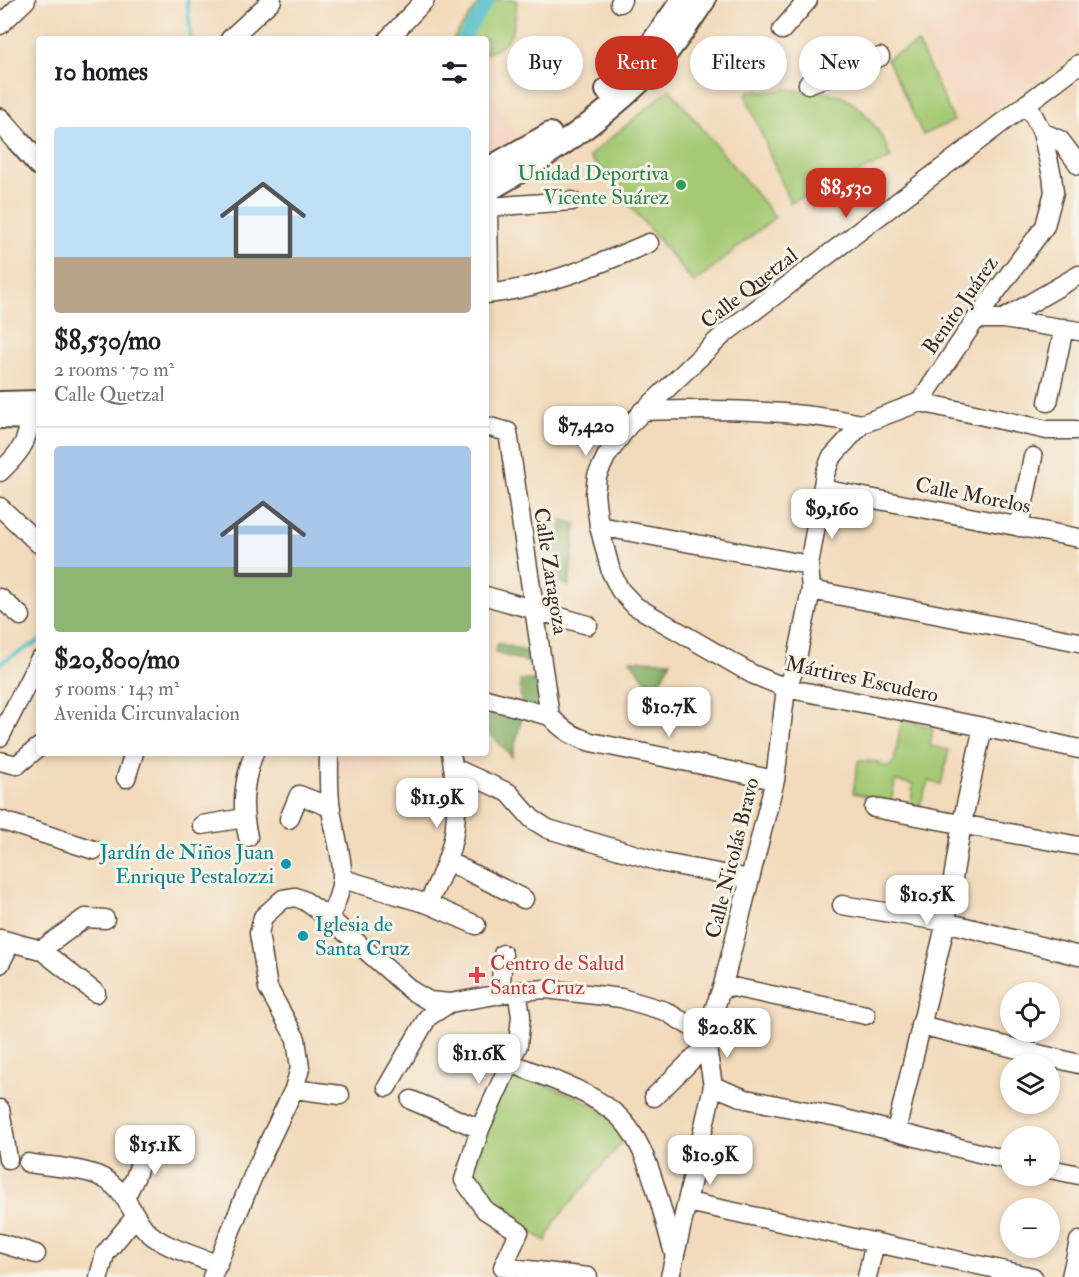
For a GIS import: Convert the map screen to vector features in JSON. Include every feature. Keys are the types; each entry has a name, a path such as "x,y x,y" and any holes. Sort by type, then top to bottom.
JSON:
{"main road":[{"path":"489,185 615,84 645,53 683,0"},
{"path":"489,186 552,150 620,100 656,66 704,0"},
{"path":"0,120 36,161"},
{"path":"0,403 34,411"},
{"path":"0,417 34,411"}],"street":[{"path":"0,25 26,0"},
{"path":"233,36 272,0"},
{"path":"391,36 425,0"},
{"path":"782,30 808,0"},
{"name":"Calle Quetzal","path":"599,526 595,494 597,476 615,442 642,411 724,334 1079,64"},
{"name":"Benito Juárez","path":"920,402 976,319 1045,226 1052,209 1054,192 1042,132 1027,103"},
{"path":"1042,132 1060,140 1079,165"},
{"path":"489,187 572,201"},
{"path":"489,294 504,292 602,263 649,243"},
{"path":"1003,319 1079,275"},
{"path":"976,319 1003,319 1071,329 1048,402"},
{"path":"822,489 831,458 862,424 920,402 1047,430 1076,429"},
{"path":"642,411 710,409 838,419 862,424"},
{"path":"0,472 21,452 34,411"},
{"name":"Calle Zaragoza","path":"489,427 508,432 550,717"},
{"path":"1019,527 1033,457"},
{"name":"Calle Morelos","path":"822,489 1079,538"},
{"name":"Calle Nicolás Bravo","path":"705,1041 723,985 775,780 786,688 795,668 811,590 809,565 822,489"},
{"path":"0,507 36,541"},
{"path":"599,526 809,565"},
{"name":"Mártires Escudero","path":"599,526 611,572 620,590 635,606 752,674 786,688 983,727 1079,749"},
{"path":"811,590 1079,642"},
{"path":"489,597 588,625"},
{"path":"0,598 21,616"},
{"path":"0,737 35,667"},
{"path":"489,700 550,717 560,728 591,742 775,780"},
{"path":"896,1131 946,922 962,823 983,727"},
{"path":"0,761 17,765 36,749"},
{"path":"126,778 133,756"},
{"path":"248,837 244,819 244,780 253,756"},
{"path":"328,918 343,879 342,858 330,807 329,756"},
{"path":"428,904 447,861 455,833 452,760"},
{"path":"452,760 509,793 532,819 548,829 663,863 750,879"},
{"path":"289,819 299,795 330,807"},
{"path":"874,808 1079,846"},
{"path":"201,825 244,819"},
{"path":"0,820 94,850"},
{"path":"447,861 524,899"},
{"path":"343,879 428,904 476,925"},
{"path":"28,1163 95,1174 108,1180 125,1198 146,1230 215,1273 255,1171 294,1089 300,1068 296,1039 268,988 260,925 270,911 290,896 305,901 328,918 412,991 429,1000 450,1003 546,989 646,1003 665,1011 705,1041 713,1086 670,1277"},
{"path":"842,905 946,922 1079,956"},
{"path":"41,950 85,918 105,919"},
{"path":"0,964 6,940 41,950 96,993"},
{"path":"503,954 509,993 521,1031 518,1045 508,1062 480,1129 464,1180 485,1210 519,1232 503,1267 588,1277"},
{"path":"723,985 866,1015"},
{"path":"387,1087 428,1017 450,1003"},
{"path":"920,1025 1079,1064"},
{"path":"654,1097 705,1041"},
{"path":"508,1062 601,1102 618,1115 630,1129 643,1152 675,1255"},
{"path":"713,1086 746,1099 896,1131 1000,1158"},
{"path":"294,1089 340,1095"},
{"path":"411,1100 480,1129"},
{"path":"1,1114 8,1159"},
{"path":"125,1198 135,1178 148,1140"},
{"path":"1060,1171 1079,1174"},
{"path":"688,1202 1034,1277"},
{"path":"99,1277 105,1254 136,1216"},
{"path":"1071,1277 1079,1241"},
{"path":"867,1277 875,1242"},
{"path":"0,1243 36,1254"}],"shaded area":[{"path":"995,0 1079,0 1079,46 978,121 969,104 957,110 921,32"},
{"path":"489,87 518,143 489,158"},
{"path":"335,756 384,756 383,775 356,772 340,776"},
{"name":"Centro de Salud Santa Cruz","path":"474,959 483,959 483,973 490,977 498,977 498,991 459,991"},
{"path":"0,1153 21,1164 0,1205"}],"green space":[{"path":"481,0 517,0 514,27 510,36 507,36 507,40 489,52 489,36 455,36"},
{"path":"918,43 954,121 923,135 887,58"},
{"path":"787,89 834,94 844,98 870,119 883,138 891,158 790,203 746,96 750,90 763,92"},
{"name":"Unidad Deportiva Vicente Suárez","path":"671,90 775,217 694,283 589,156"},
{"path":"562,520 576,524 569,586 561,583 557,567 559,555 548,548 561,533"},
{"path":"498,643 535,654 538,665 495,653"},
{"path":"630,660 671,661 654,692"},
{"path":"520,680 540,680 544,708 521,707"},
{"path":"492,707 523,713 512,757 489,732 489,712"},
{"path":"902,719 933,728 930,746 949,750 941,784 928,781 919,808 911,805 913,784 895,781 891,801 853,793 858,761 880,762 878,765 889,767 894,762"},
{"path":"508,1072 591,1104 617,1125 626,1138 556,1220 546,1241 491,1208 469,1178"}],"waterway":[{"path":"187,0 191,36"},
{"path":"465,36 489,0"},
{"path":"0,663 36,643"}],"place":[{"name":"Unidad Deportiva Vicente Suárez","path":"681,185"},
{"name":"Jardín de Niños Juan Enrique Pestalozzi","path":"286,864"},
{"name":"Iglesia de Santa Cruz","path":"303,936"},
{"name":"Centro de Salud Santa Cruz","path":"477,975"}]}
